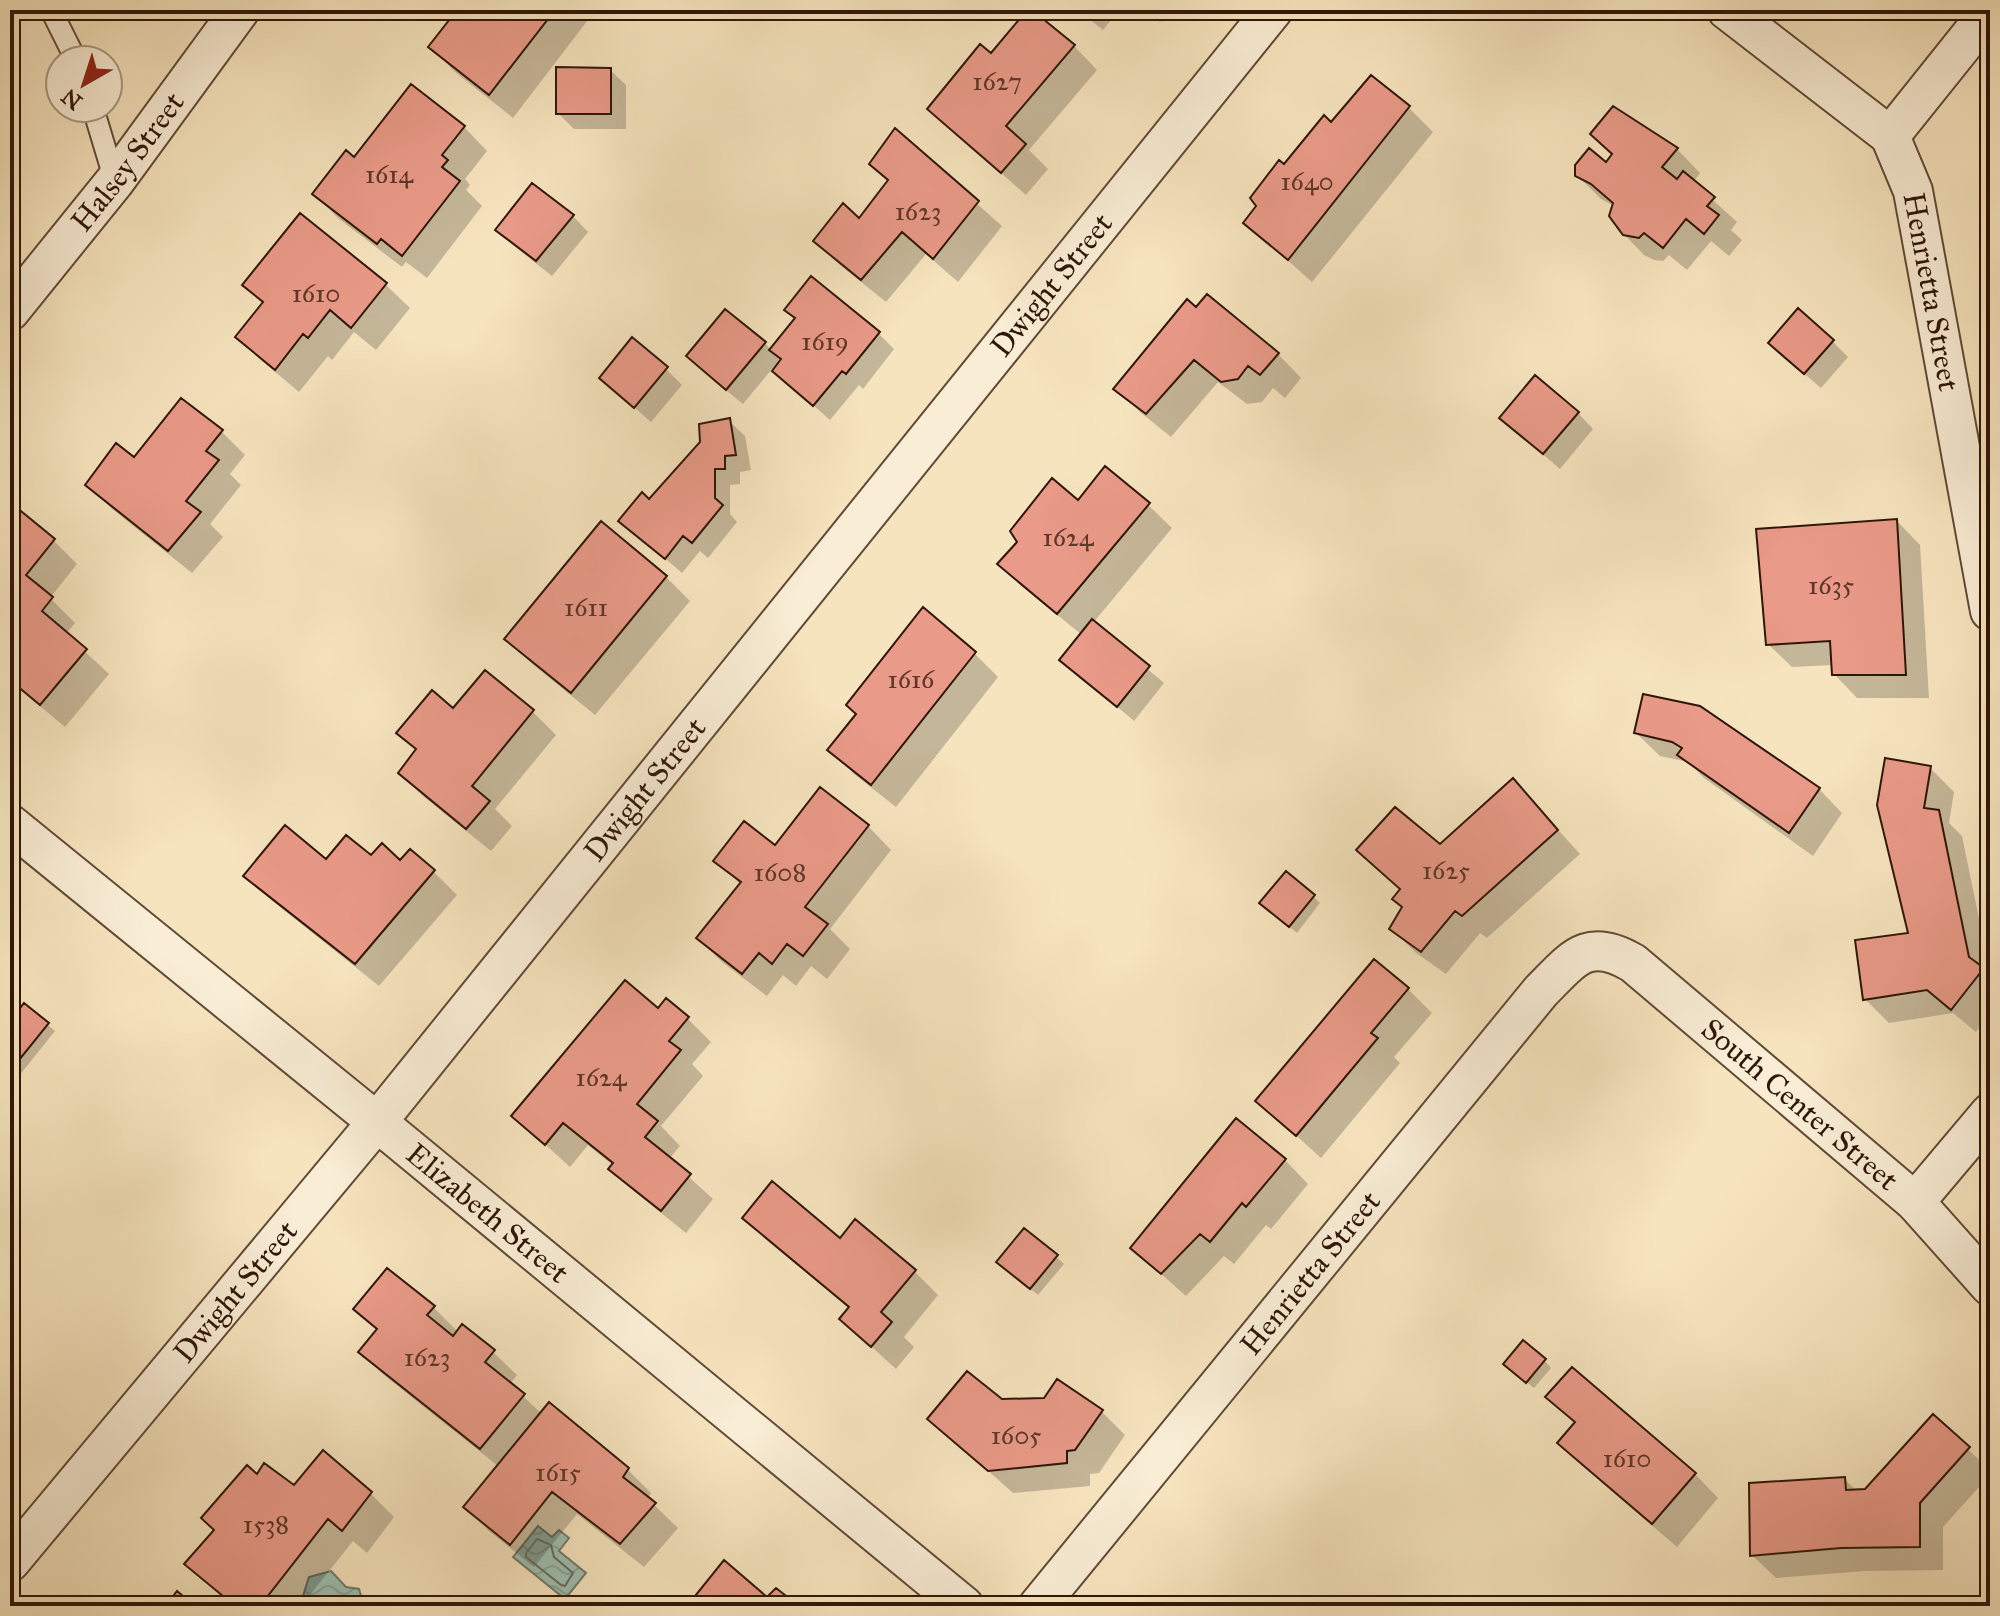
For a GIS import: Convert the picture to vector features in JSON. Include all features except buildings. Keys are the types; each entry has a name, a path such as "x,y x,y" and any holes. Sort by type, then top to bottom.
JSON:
{"street":[{"name":"Halsey Street","path":"10,311 115,181 240,10"},
{"name":"Dwight Street","path":"10,1562 377,1122 1273,10"},
{"path":"1727,10 1890,136 1990,11"},
{"name":"Henrietta Street","path":"1890,136 1913,191 1990,611"},
{"name":"Elizabeth Street","path":"10,824 964,1606"},
{"name":"Henrietta Street","path":"1038,1606 1541,991 1571,961 1590,950"},
{"name":"South Center Street","path":"1590,950 1613,951 1633,963 1915,1202 1990,1286"},
{"path":"1915,1202 1990,1113"}],"lane":[{"path":"51,10 68,44"},
{"path":"98,124 115,181"}],"water":[{"path":"538,1526 552,1537 559,1530 569,1538 559,1551 586,1573 565,1599 513,1557"},
{"path":"331,1571 346,1587 359,1589 364,1606 295,1606 301,1602 309,1577"}]}
